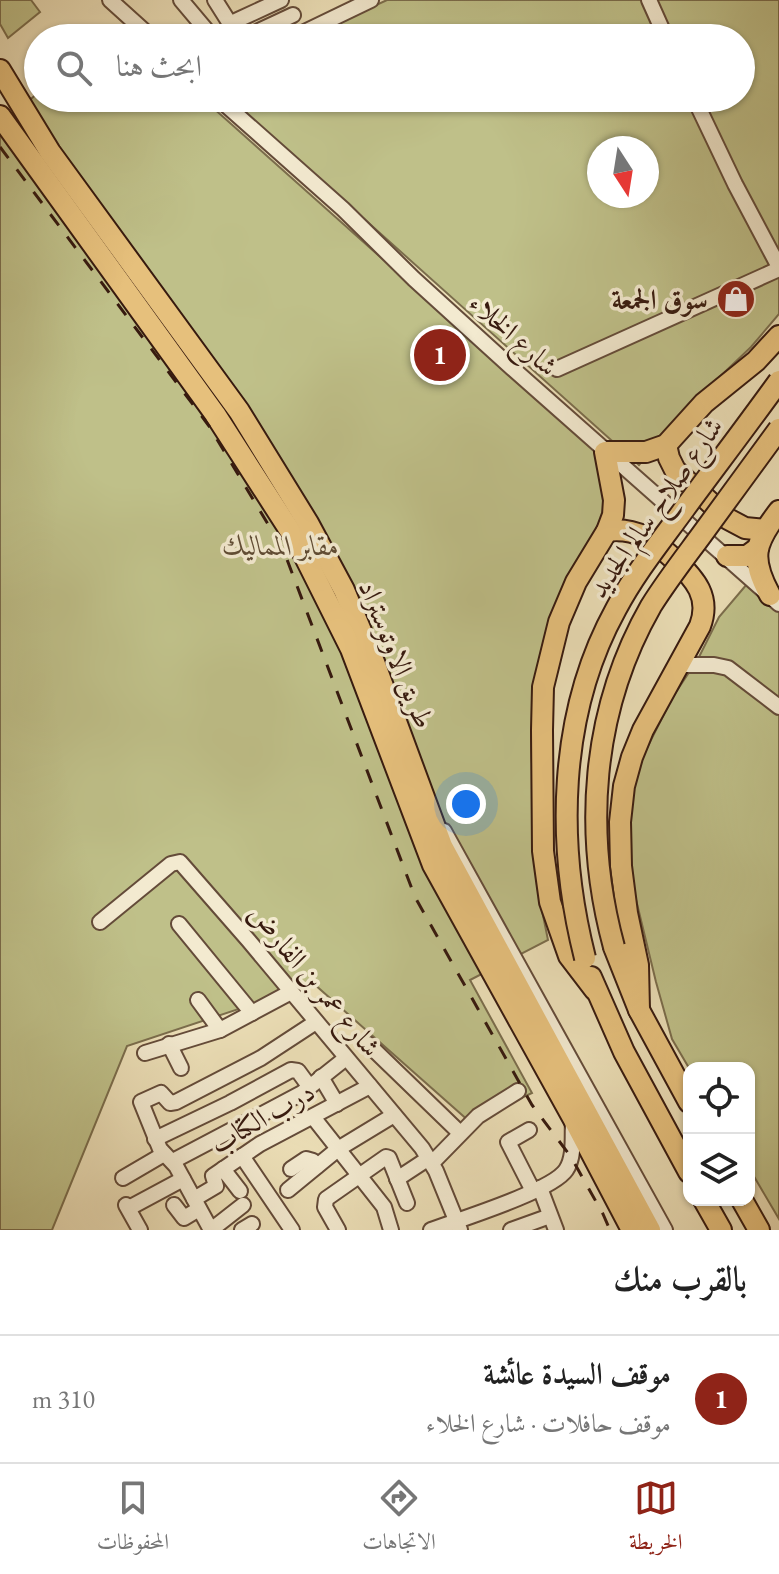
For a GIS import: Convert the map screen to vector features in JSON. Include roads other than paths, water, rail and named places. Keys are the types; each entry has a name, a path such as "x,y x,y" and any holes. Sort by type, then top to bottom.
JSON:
{"highway":[{"name":"طريق الاوتوستراد","path":"0,70 24,109"},
{"name":"طريق الاوتوستراد","path":"26,112 50,152 239,411 308,523 344,590 374,662 423,799 459,881 610,1171"},
{"name":"طريق الاوتوستراد","path":"0,116 197,389 298,543 351,649 433,865 573,1118 610,1171"},
{"path":"595,990 569,956 555,919 547,885 542,834 542,701 547,665 559,622 576,582 607,531 613,515 614,500 605,452 646,452 666,445 704,403 756,361 779,336"},
{"name":"شارع صلاح سالم الجديد","path":"683,1161 624,1052 595,990 570,886 566,839 567,792 576,725 595,658 614,611 641,567 779,381"},
{"name":"شارع صلاح سالم الجديد","path":"683,1091 639,1010 614,947 601,892 595,813 601,744 615,691 635,639 662,589 779,429"},
{"path":"666,445 669,458 679,475 728,519 761,539"},
{"path":"727,556 747,556 779,511"},
{"path":"607,531 627,530 645,536 698,585 704,599 703,620 637,743 627,771 622,800 621,866 638,965 639,1010"},
{"path":"761,539 756,562 774,599"},
{"path":"610,1171 632,1230"},
{"path":"610,1171 650,1230"},
{"path":"707,1206 721,1230"},
{"path":"745,1206 759,1230"}],"street":[{"path":"110,0 137,24"},
{"path":"185,5 214,0 229,24 258,5 283,0 295,24"},
{"path":"317,24 353,4 371,0"},
{"path":"649,0 660,24"},
{"path":"185,5 201,24"},
{"path":"273,24 293,15"},
{"name":"شارع الخلاء","path":"234,112 605,452 774,599"},
{"path":"557,369 779,268 701,112"},
{"path":"680,665 728,668 779,707"},
{"path":"423,799 462,861 665,1230"},
{"name":"شارع عمر بن الفارض","path":"100,922 171,864 180,862 430,1160 458,1226"},
{"path":"179,924 252,1013"},
{"path":"145,1053 220,1030 291,992"},
{"path":"198,1000 220,1030"},
{"path":"223,1169 241,1198 211,1230 183,1179 155,1139 141,1102 161,1093 170,1103 176,1102 261,1058 316,1022"},
{"path":"169,1044 181,1068"},
{"path":"368,1044 460,1133"},
{"path":"123,1178 302,1093 346,1058"},
{"path":"155,1139 291,1070 315,1081 337,1104"},
{"name":"درب الكتاب","path":"197,1204 216,1186 213,1176 242,1156 370,1086"},
{"path":"397,1179 430,1160 488,1109 518,1091"},
{"path":"288,1190 338,1149 394,1115"},
{"path":"313,1117 384,1207 391,1230"},
{"path":"431,1230 458,1226 536,1190 564,1173 569,1166 573,1118"},
{"path":"511,1230 553,1223 508,1142 529,1130"},
{"path":"242,1156 292,1230"},
{"path":"338,1230 324,1202 388,1157 407,1203"},
{"path":"291,1169 306,1159 317,1166"},
{"name":"درب الكتاب","path":"140,1230 128,1207 183,1179"},
{"path":"174,1205 184,1218 197,1204"}],"railway":[{"path":"0,147 209,426 283,549 415,897 532,1105 571,1157 610,1230"}],"place":[{"name":"سوق الجمعة","path":"736,299"},
{"name":"موقف السيدة عائشة","path":"440,355"}],"park label":[{"name":"مقابر المماليك","path":"281,545"}]}
